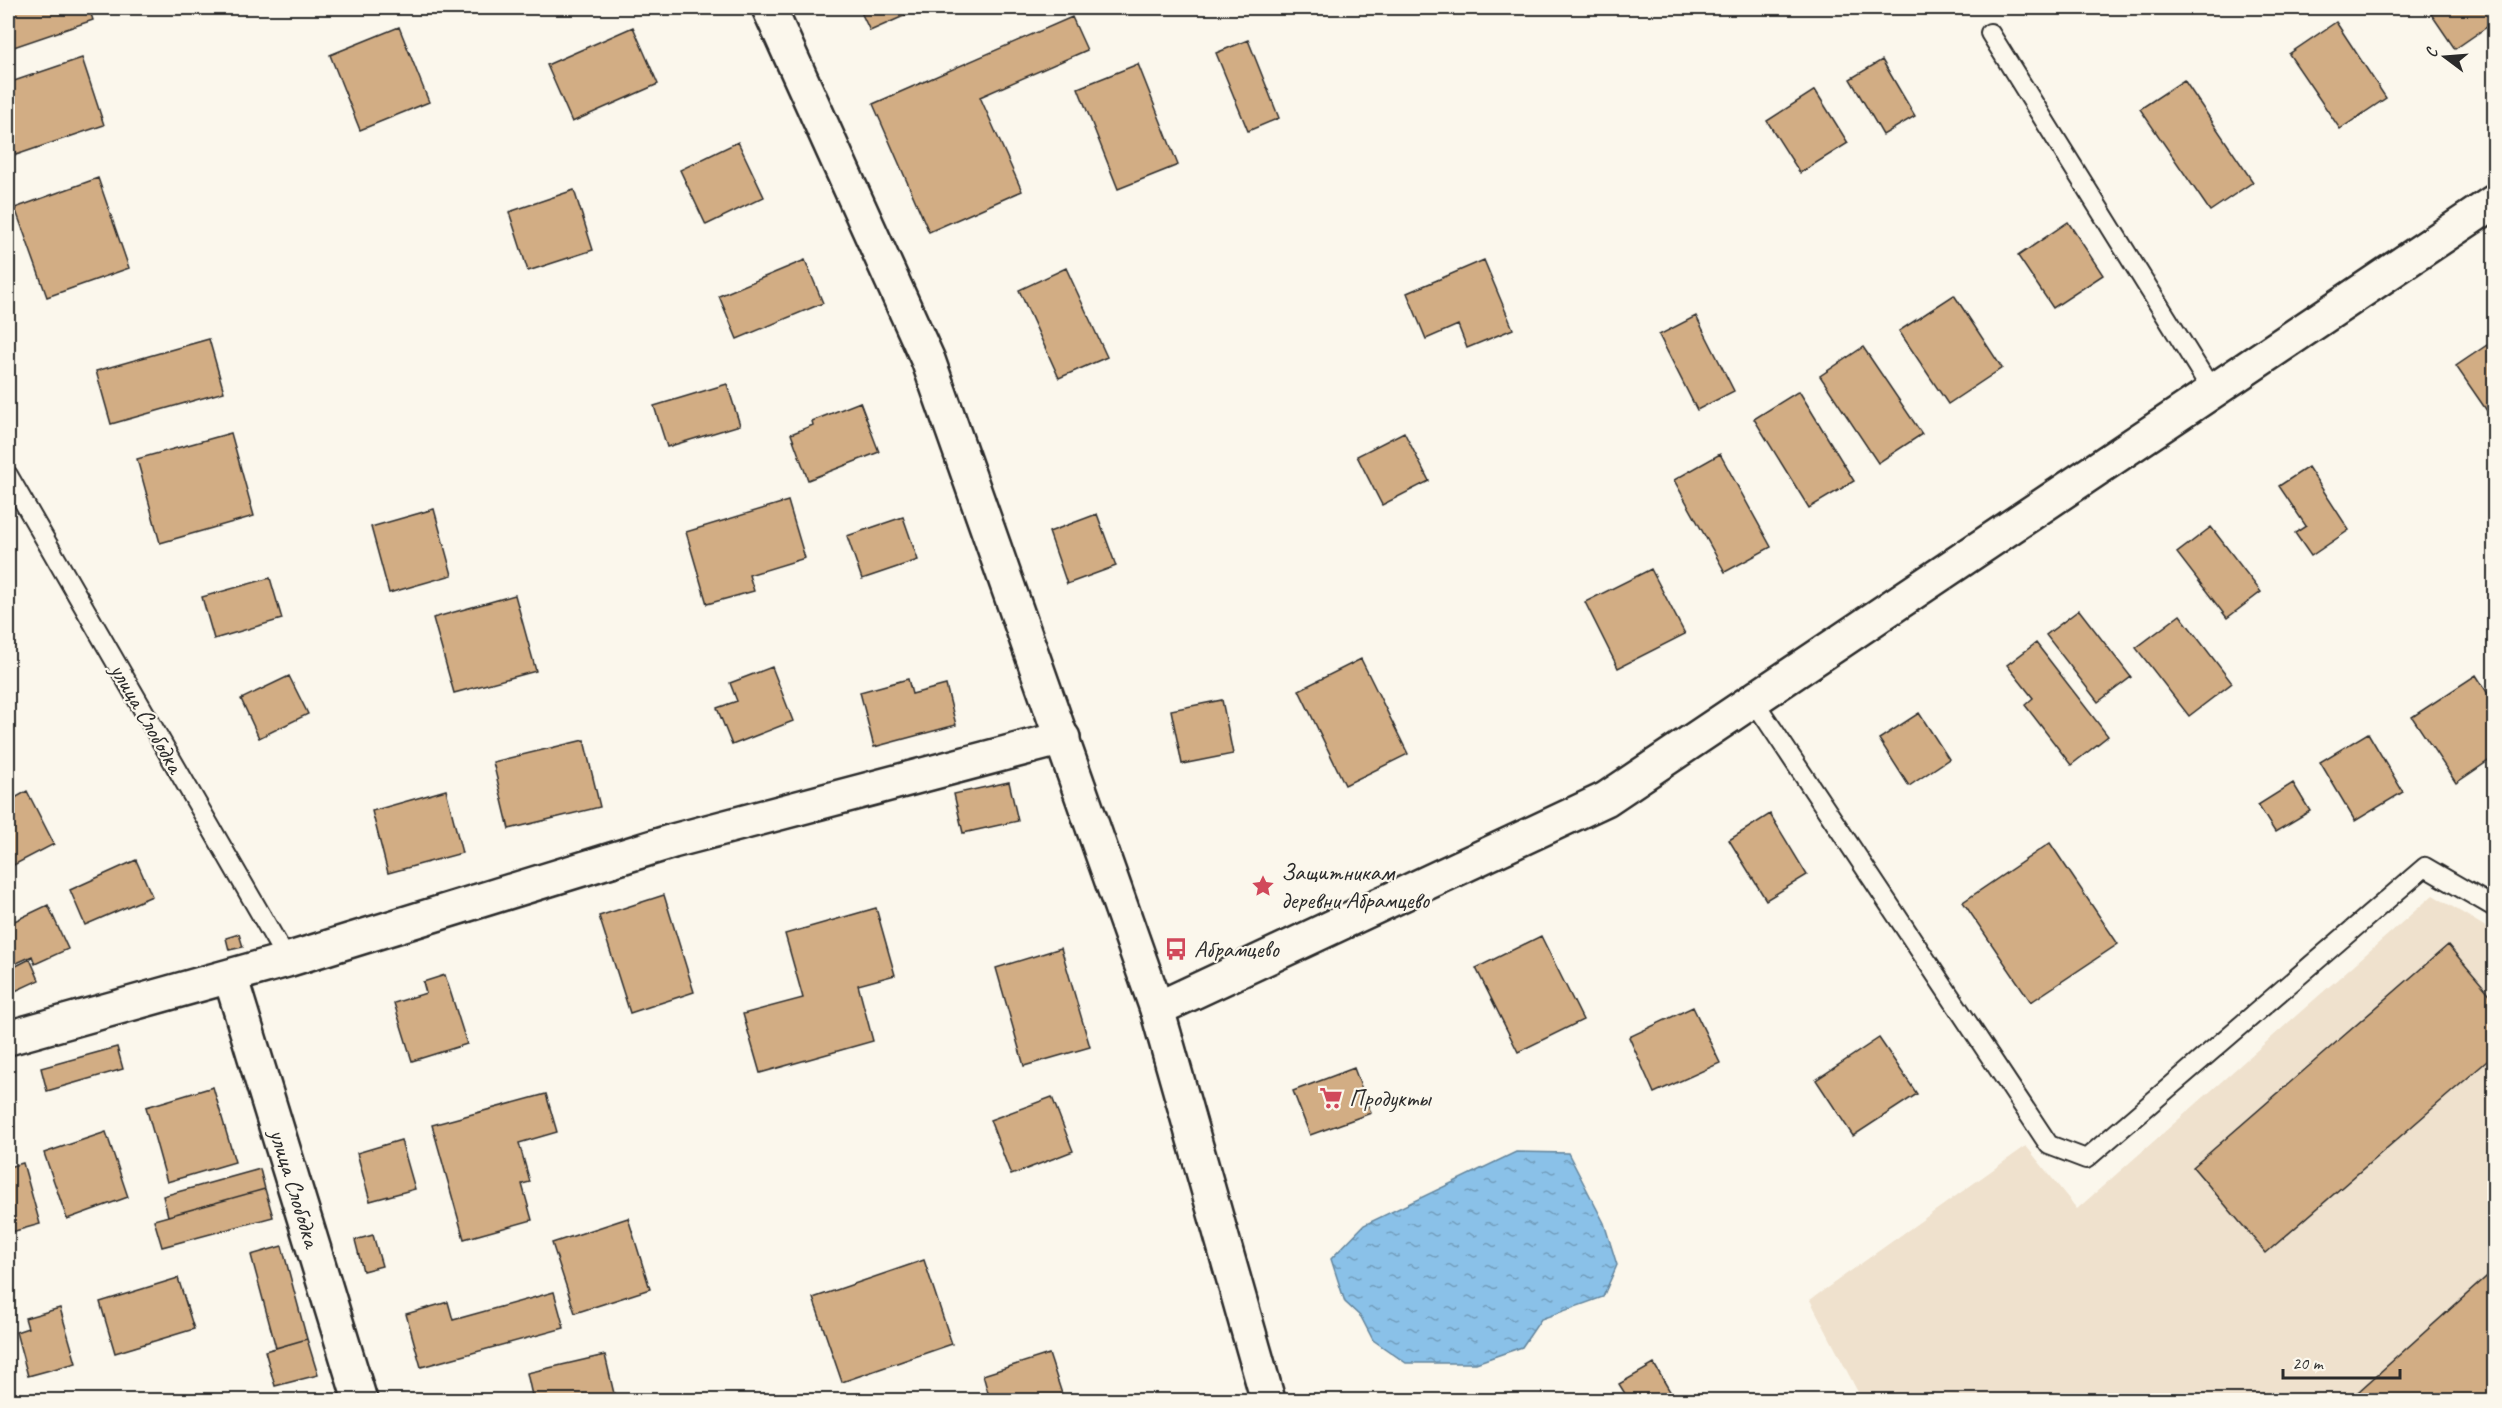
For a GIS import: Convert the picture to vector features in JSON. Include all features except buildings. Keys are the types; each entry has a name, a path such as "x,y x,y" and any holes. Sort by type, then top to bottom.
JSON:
{"street":[{"path":"769,8 928,360 1157,1009 1268,1401"},
{"path":"1157,1009 1606,799 2494,202"},
{"path":"8,1038 287,960 673,841 1063,738"},
{"name":"улица Слободка","path":"230,976 360,1401"}],"lane":[{"path":"1990,33 2213,392"},
{"name":"улица Слободка","path":"8,475 287,960"},
{"path":"1754,700 2049,1145 2086,1159 2425,867 2494,907"}],"shaded area":[{"path":"2433,895 2494,932 2494,1400 1862,1400 1810,1300 2026,1146 2077,1209"}],"water":[{"path":"1516,1152 1568,1153 1604,1223 1617,1265 1603,1297 1541,1319 1522,1347 1476,1363 1406,1363 1373,1340 1361,1317 1345,1302 1331,1259 1364,1225"}],"place":[{"name":"Защитникам деревни Абрамцево","path":"1263,886"},
{"name":"Абрамцево","path":"1176,949"},
{"name":"Продукты","path":"1331,1098"}]}
